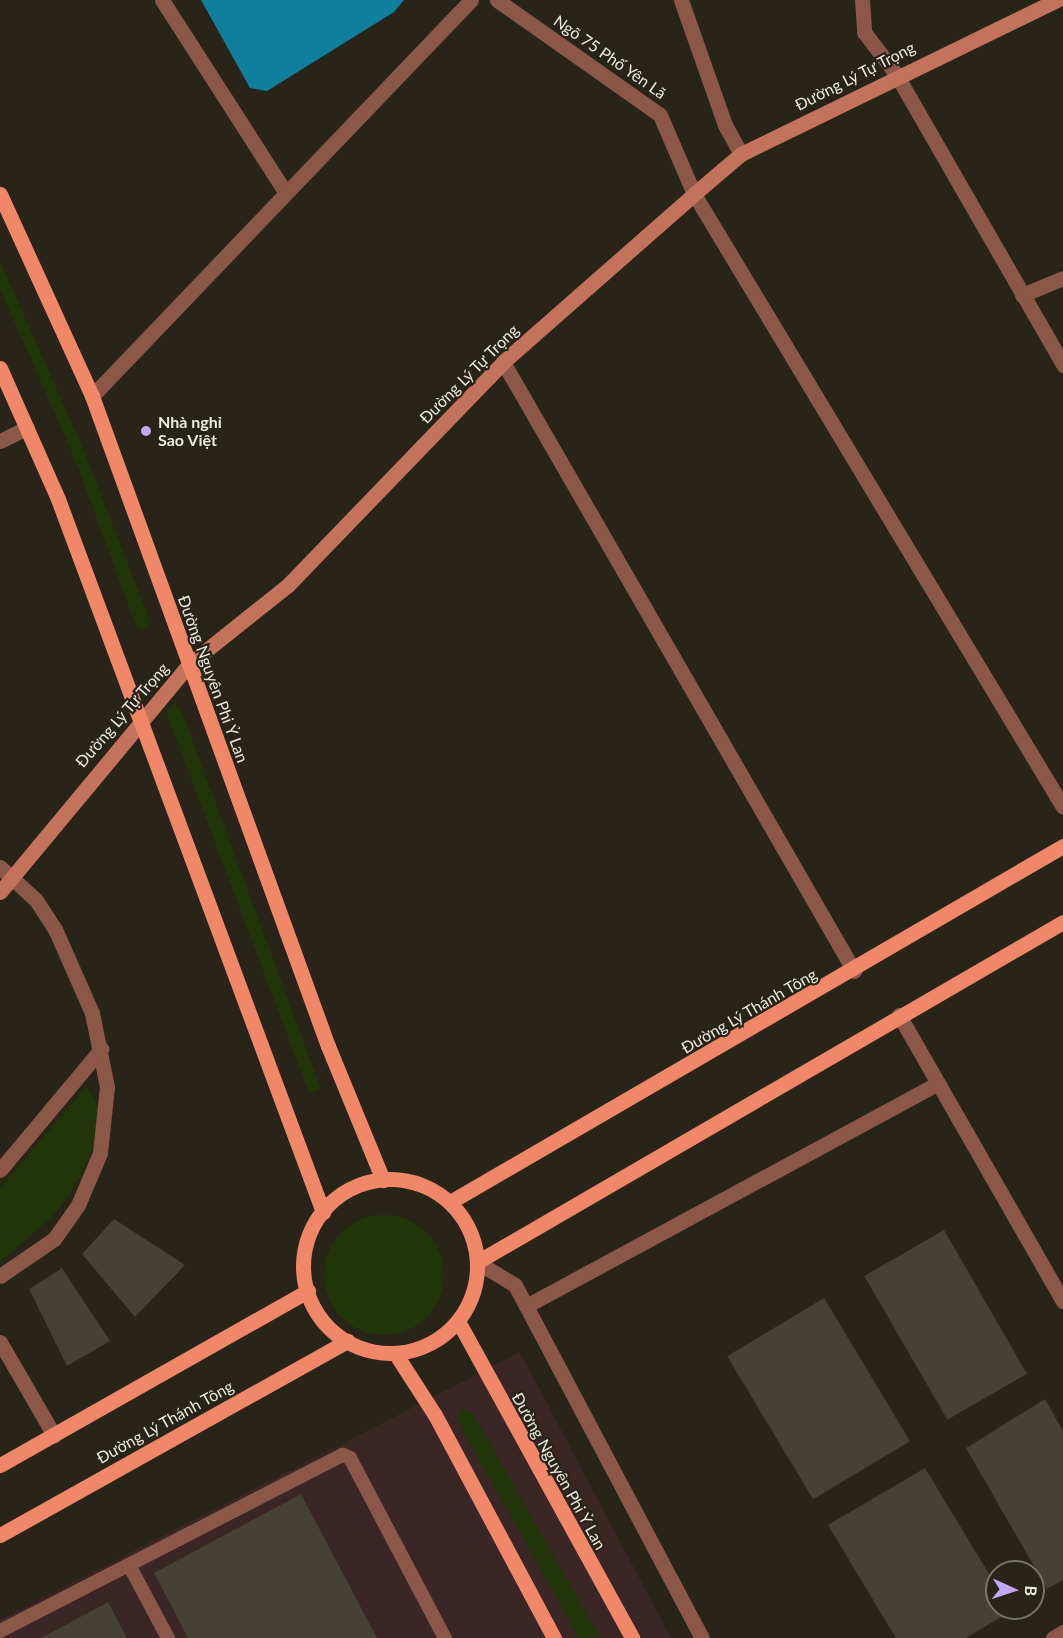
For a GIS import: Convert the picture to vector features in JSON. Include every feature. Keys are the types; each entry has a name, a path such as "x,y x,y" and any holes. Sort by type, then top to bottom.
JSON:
{"main road":[{"name":"Đường Lý Tự Trọng","path":"0,892 6,872 189,664 288,585 503,362 741,154 896,74 1056,0"},
{"name":"Đường Nguyên Phi Ỷ Lan","path":"0,194 92,396 189,664 382,1180"},
{"path":"0,368 27,428 140,720 322,1212"},
{"name":"Đường Lý Thánh Tông","path":"450,1202 854,971 1063,846"},
{"path":"477,1262 899,1015 1063,922"},
{"path":"382,1180 416,1183 450,1202 470,1232 477,1262 470,1301 458,1321 431,1343 395,1353 347,1341 324,1321 308,1291 306,1248 322,1212 352,1188 382,1180"},
{"path":"0,1464 308,1291"},
{"name":"Đường Nguyên Phi Ỷ Lan","path":"458,1321 632,1638"},
{"name":"Đường Lý Thánh Tông","path":"0,1535 347,1341"},
{"path":"395,1353 435,1415 554,1638"}],"street":[{"path":"162,0 286,193"},
{"path":"92,396 471,0"},
{"name":"Ngõ 75 Phố Yên Lã","path":"498,0 660,115 694,194 1063,807"},
{"path":"681,0 725,125 741,154"},
{"path":"862,0 864,32 896,74 1063,365"},
{"path":"1022,295 1063,278"},
{"path":"503,362 854,971"},
{"path":"0,441 27,428"},
{"path":"0,1276 54,1239 90,1183 105,1125 107,1087 92,1013 56,929 6,872"},
{"path":"899,1015 1058,1282 1063,1301"},
{"path":"0,1170 101,1049"},
{"path":"526,1306 938,1083"},
{"path":"477,1262 515,1285 702,1638"},
{"path":"0,1342 54,1435"},
{"path":"1053,1638 1063,1632"}],"lane":[{"path":"0,1631 343,1455 350,1458 445,1638"},
{"path":"129,1565 168,1638"}],"shaded area":[{"path":"520,1352 671,1638 0,1638 0,1620"}],"green space":[{"path":"0,261 84,451 147,613 149,626 144,630 137,628 74,457 0,289"},
{"path":"175,703 182,712 321,1089 309,1093 166,712"},
{"path":"87,1086 99,1109 95,1144 80,1177 56,1213 0,1262 0,1188"},
{"path":"384,1215 407,1220 426,1233 439,1252 444,1275 439,1298 426,1317 407,1330 384,1335 361,1330 342,1317 329,1298 324,1275 329,1252 342,1233 361,1220"},
{"path":"460,1408 473,1413 600,1638 579,1638 456,1419"}],"water":[{"path":"201,0 404,0 394,12 267,91 250,88"}],"building":[{"path":"114,1219 185,1265 135,1317 82,1254"},
{"path":"944,1230 1027,1374 947,1420 864,1276"},
{"path":"62,1268 110,1341 67,1366 29,1289"},
{"path":"824,1298 910,1441 813,1499 727,1356"},
{"path":"1045,1399 1063,1431 1063,1580 1047,1589 1045,1560 1030,1560 966,1448"},
{"path":"925,1468 985,1567 985,1620 996,1620 966,1638 896,1638 828,1525"},
{"path":"301,1494 377,1638 188,1638 154,1573"},
{"path":"108,1602 127,1638 41,1638"}],"place":[{"name":"Nhà nghỉ Sao Việt","path":"146,431"}]}
